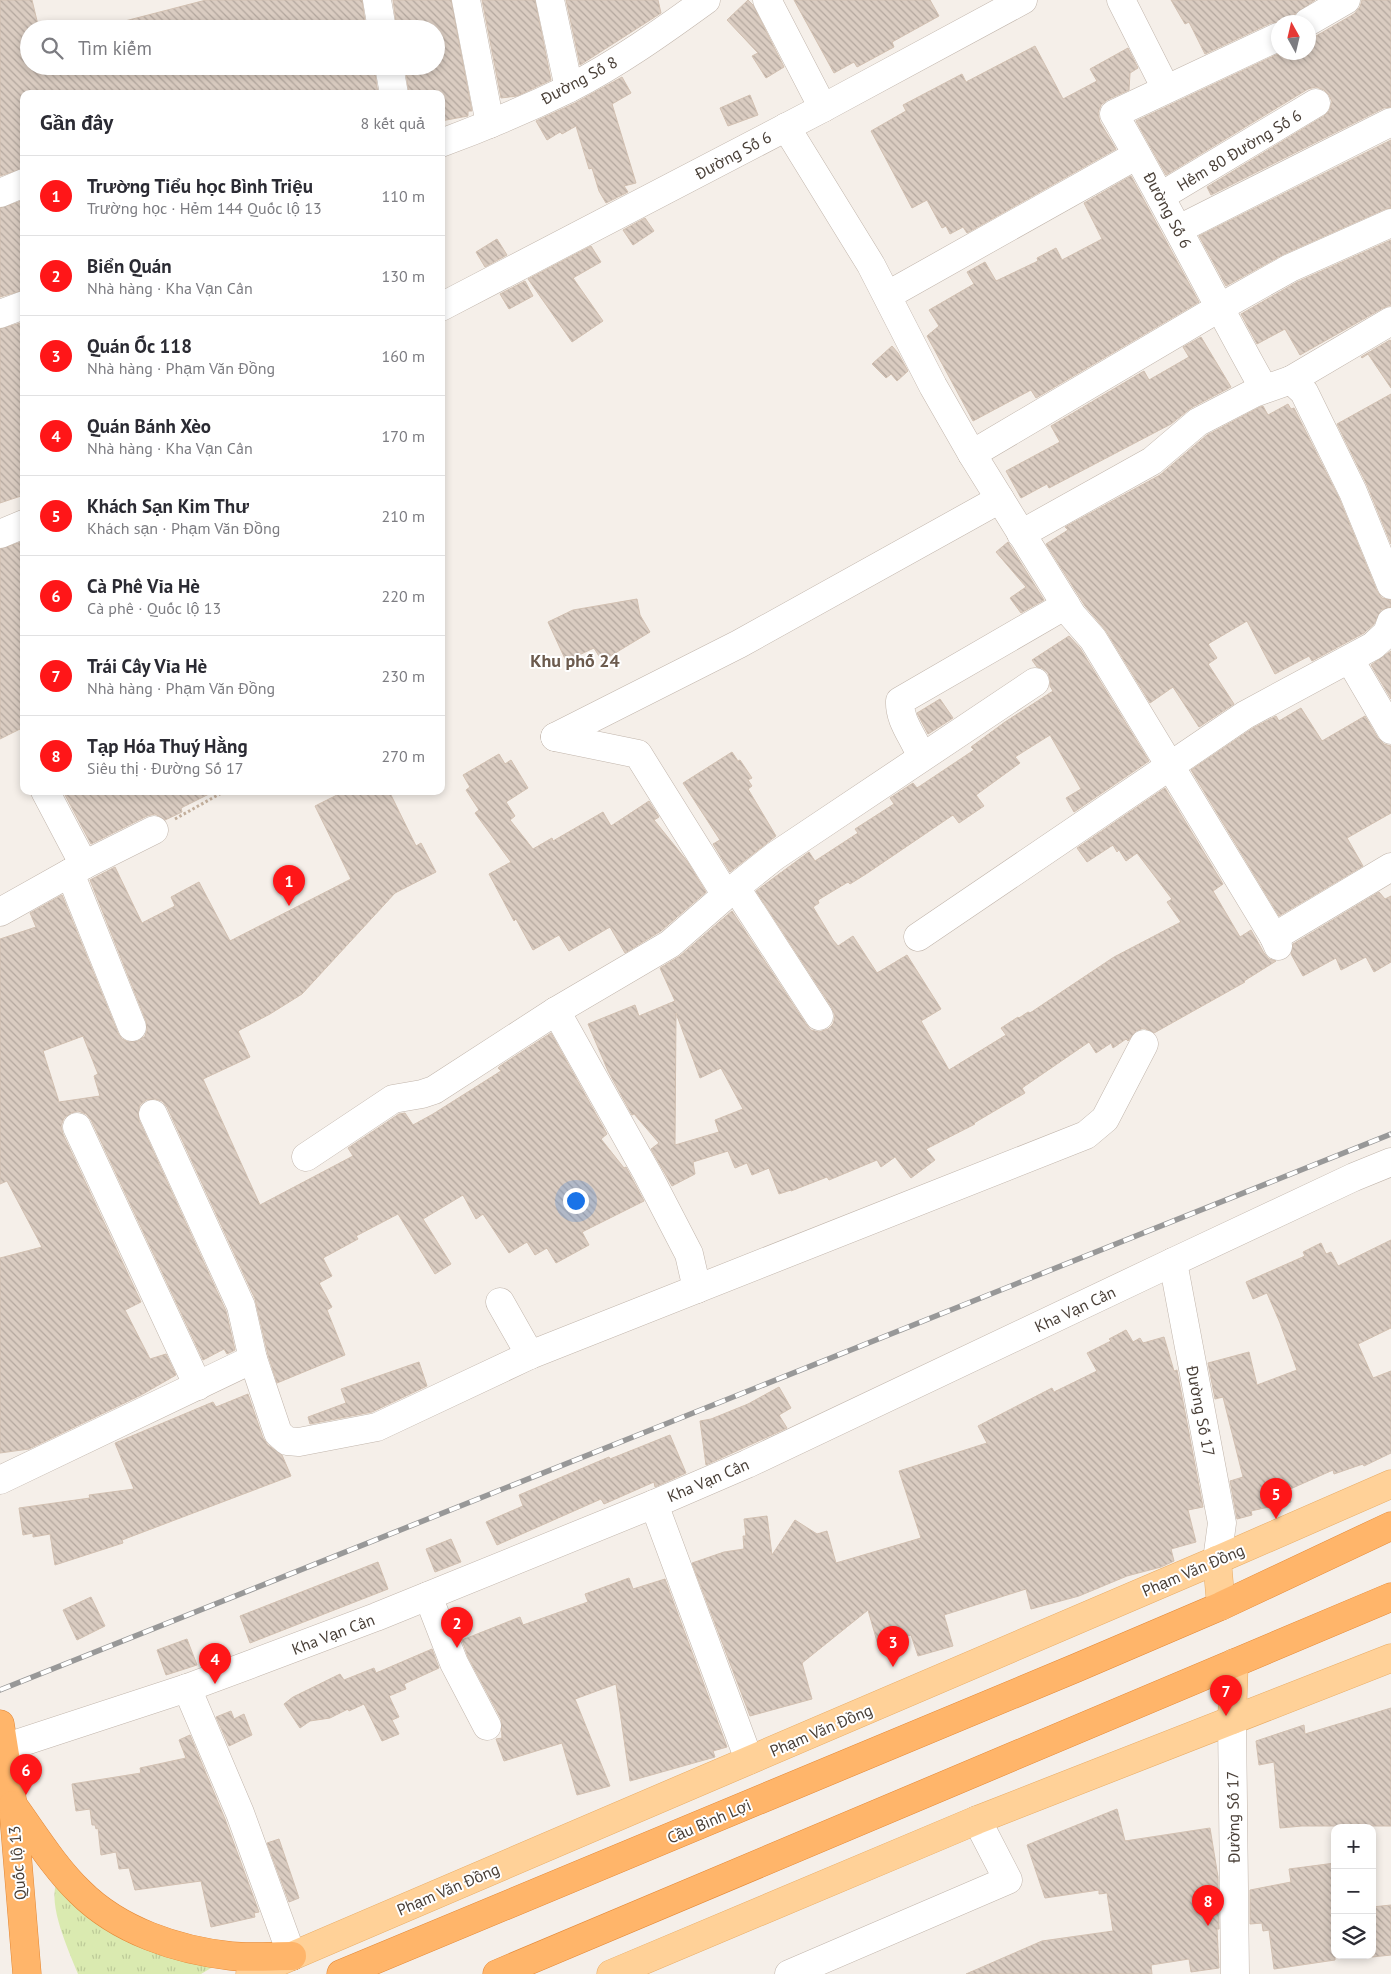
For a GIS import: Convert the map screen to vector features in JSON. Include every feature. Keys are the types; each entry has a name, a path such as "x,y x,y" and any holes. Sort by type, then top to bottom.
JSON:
{"highway":[{"path":"1222,1606 1391,1526"},
{"path":"497,1974 1391,1597"},
{"name":"Cầu Bình Lợi","path":"341,1974 1222,1606"},
{"name":"Quốc lộ 13","path":"2,1736 12,1805 27,1974"},
{"path":"12,1805 48,1855 79,1892 112,1919 172,1945 284,1965"}],"main road":[{"name":"Phạm Văn Đồng","path":"250,1974 284,1965 749,1760 1391,1484"},
{"path":"1218,1560 1222,1606"},
{"path":"611,1974 977,1820 1391,1658"},
{"path":"1232,1720 1234,1663"}],"street":[{"path":"377,0 380,20"},
{"path":"466,0 490,124"},
{"path":"550,0 569,88"},
{"name":"Đường Số 8","path":"445,141 490,124 569,88 645,44 706,0"},
{"path":"767,0 823,108"},
{"name":"Đường Số 6","path":"445,305 823,108 1023,0"},
{"path":"1121,0 1166,89 1271,39"},
{"path":"1316,17 1346,0"},
{"path":"391,75 393,90"},
{"name":"Đường Số 6","path":"1166,89 1114,114 1161,196 1219,308 1264,389"},
{"name":"Hẻm 80 Đường Số 6","path":"1161,196 1316,104"},
{"path":"1179,229 1391,122"},
{"path":"786,127 888,295 933,386 972,454 1072,615 1093,638 1172,766 1276,942 1391,867"},
{"path":"888,295 1138,155"},
{"path":"0,193 20,185"},
{"path":"972,454 1290,268 1391,222"},
{"path":"0,314 20,307"},
{"path":"1021,534 1152,461 1198,422 1264,389 1291,380 1391,321"},
{"path":"1291,380 1304,392 1349,483 1389,575"},
{"path":"819,1016 731,892 638,754 555,737 739,644 1000,499"},
{"path":"0,534 20,526"},
{"path":"921,757 916,742 903,720 900,701 1066,605"},
{"path":"918,937 1245,715 1373,646 1387,632 1391,622"},
{"path":"1350,660 1391,730"},
{"path":"306,1158 393,1099 434,1090 556,1011 670,944 775,856 1036,682"},
{"path":"46,795 77,869 132,1027"},
{"path":"0,912 77,869 154,830"},
{"path":"556,1011 647,1173 689,1254 697,1289"},
{"path":"153,1114 240,1306 253,1359 278,1433 287,1441 299,1442 377,1427 530,1355 1086,1135 1105,1119 1144,1044"},
{"path":"77,1127 198,1386"},
{"name":"Kha Vạn Cân","path":"2,1736 187,1688 428,1596 654,1504 827,1427 1173,1262 1354,1177 1391,1162"},
{"name":"Đường Số 17","path":"1173,1262 1222,1522 1218,1560"},
{"path":"500,1302 530,1355"},
{"path":"0,1480 253,1359"},
{"path":"654,1504 749,1760"},
{"path":"428,1596 454,1663 487,1726"},
{"path":"187,1688 240,1813 284,1965"},
{"name":"Đường Số 17","path":"1232,1720 1235,1974"},
{"path":"789,1974 1008,1880 977,1820"}],"path":[{"path":"154,830 218,795"}],"green space":[{"path":"57,1881 216,1965 201,1974 78,1974 60,1928 57,1915 55,1891"}],"building":[{"path":"0,0 32,0 37,20 20,20 20,75 375,75 377,90 20,90 20,169 0,176"},
{"path":"206,0 362,0 365,20 129,20"},
{"path":"393,0 451,0 472,111 468,111 468,116 445,120 445,90 408,90 406,75 445,75 445,20 396,20"},
{"path":"482,0 535,0 551,80 517,96 501,98"},
{"path":"566,0 658,0 661,13 580,65"},
{"path":"748,0 753,5 784,67 766,78 752,56 758,53 727,20"},
{"path":"794,0 930,0 939,16 892,42 894,47 857,67 854,62 834,73"},
{"path":"1171,0 1315,0 1295,15 1271,15 1271,23 1205,54 1189,22 1185,24"},
{"path":"1362,0 1391,0 1391,107 1384,108 1211,195 1207,187 1324,116 1329,111 1332,102 1329,95 1324,90 1316,87 1308,89 1166,175 1136,121 1271,57 1271,60 1316,60 1316,36 1354,14 1360,7"},
{"path":"1035,46 1063,99 1097,81 1090,69 1128,48 1138,68 1130,73 1129,90 1107,100 1101,105 1098,113 1100,122 1116,149 967,233 963,227 950,234 946,226 942,228 927,200 912,208 871,131 906,111 903,105 962,74 966,82"},
{"path":"622,77 631,93 612,104 636,183 624,186 628,192 606,203 599,191 592,168 589,169 576,126 562,134 560,132 547,140 536,121 575,103"},
{"path":"750,95 758,115 728,126 720,108"},
{"path":"1391,140 1391,208 1284,254 1226,286 1199,236"},
{"path":"1131,176 1199,302 1036,398 1031,390 973,421 927,336 939,326 929,310 974,284 967,272 985,262 996,281 1038,261 1037,258 1056,248 1062,260 1102,239 1084,203"},
{"path":"20,201 20,291 0,297 0,208"},
{"path":"645,218 654,231 633,245 623,230"},
{"path":"497,239 507,255 485,267 476,252"},
{"path":"1391,240 1391,305 1300,355 1285,329 1257,344 1241,314 1297,282"},
{"path":"591,246 601,262 573,278 603,321 572,342 528,279"},
{"path":"525,281 533,296 509,309 500,294"},
{"path":"20,323 20,496 0,503 0,329"},
{"path":"1201,337 1231,387 1191,408 1171,424 1049,488 1047,484 1021,498 1006,471 1060,442 1051,426 1144,371 1149,380 1189,357 1183,347"},
{"path":"1390,340 1391,388 1368,354 1361,357"},
{"path":"892,346 908,371 897,381 891,374 886,378 872,364"},
{"path":"1391,394 1391,544 1367,485 1337,424"},
{"path":"1288,404 1291,409 1294,408 1339,498 1377,591 1382,598 1391,600 1391,607 1381,610 1374,624 1364,633 1312,661 1309,656 1275,674 1247,621 1208,644 1217,658 1208,664 1234,704 1199,727 1173,687 1150,703 1106,631 1085,606 1046,544 1068,530 1065,527 1160,475 1207,435 1260,407 1263,406 1268,415"},
{"path":"20,542 20,729 0,739 0,549"},
{"path":"1008,542 1044,600 1021,613 1010,598 1026,587 996,552"},
{"path":"637,599 640,615 650,632 602,661 594,648 566,661 548,622 573,610"},
{"path":"1069,636 1080,648 1149,761 1074,812 1066,798 1081,789 1050,735 1015,757 1020,763 976,795 984,806 959,823 953,815 866,874 850,884 848,882 818,900 819,903 813,907 833,940 838,946 853,936 877,973 907,955 941,1009 921,1021 949,1070 1006,1035 1001,1028 1018,1017 1028,1012 1030,1013 1114,957 1181,922 1167,902 1172,899 1137,853 1126,861 1119,850 1117,852 1113,845 1087,862 1077,848 1165,788 1223,884 1213,891 1240,937 1251,930 1264,953 1269,959 1276,961 1245,982 1154,1033 1144,1028 1136,1031 1128,1041 1126,1039 1113,1048 1111,1043 1096,1053 1089,1042 1022,1088 1025,1093 975,1124 926,1149 935,1160 911,1178 895,1157 881,1167 877,1160 829,1180 827,1177 779,1194 769,1168 752,1175 747,1163 735,1168 728,1151 693,1162 695,1174 672,1186 651,1149 659,1143 634,1114 632,1115 608,1071 588,1024 635,1005 639,1016 675,1001 660,968 680,956 732,911 806,1024 811,1030 819,1032 828,1029 833,1024 835,1016 832,1008 756,891 809,852 815,861 858,833 855,829 894,804 890,798 913,783 917,788 974,750 971,747 1005,722 1053,691 1050,686 1048,673 1042,668 1037,667 1032,660","holes":["676,1013 700,1078 721,1068 743,1109 715,1120 719,1132 675,1145"]},
{"path":"1391,651 1391,699 1371,665"},
{"path":"940,699 953,718 928,734 917,713"},
{"path":"1301,708 1322,741 1365,716 1378,738 1384,744 1391,746 1391,813 1347,838 1363,866 1279,916 1191,770 1253,728 1276,716 1279,721"},
{"path":"732,752 752,778 748,780 752,786 748,789 776,836 730,872 713,844 720,840 683,783"},
{"path":"499,754 505,764 511,760 528,788 506,802 515,816 510,820 533,849 552,838 553,841 603,812 611,826 649,801 659,817 654,820 687,861 706,892 661,931 625,953 610,927 569,951 559,935 533,950 516,919 514,921 489,874 511,862 475,813 479,810 466,790 470,787 463,775"},
{"path":"65,795 207,795 181,808 182,812 165,820 155,814 147,816 91,844"},
{"path":"337,795 391,795 416,846 421,843 436,872 395,893 302,994 238,1031 250,1057 203,1079 260,1205 353,1156 348,1148 399,1114 405,1113 413,1125 433,1114 501,1071 498,1068 500,1066 551,1033 607,1134 601,1139 624,1168 626,1167 644,1201 582,1232 589,1245 556,1263 547,1248 535,1255 527,1242 509,1253 483,1214 476,1219 463,1195 423,1219 451,1264 435,1274 398,1214 356,1236 358,1239 323,1258 332,1276 319,1283 332,1307 327,1310 345,1355 277,1383 268,1355 255,1299 167,1107 162,1101 155,1099 146,1100 140,1105 138,1112 139,1120 226,1311 235,1350 227,1354 224,1349 203,1360 91,1120 86,1114 78,1111 71,1113 64,1118 61,1126 63,1134 141,1302 125,1310 150,1359 166,1354 176,1375 141,1395 29,1449 0,1453 0,1258 42,1247 7,1181 0,1184 0,939 36,927 30,913 62,895 118,1033 122,1039 129,1042 138,1041 145,1036 147,1030 146,1021 90,880 115,867 142,923 175,906 171,897 199,882 230,941 351,879 315,806","holes":["83,1036 98,1074 94,1076 100,1096 59,1102 43,1051"]},
{"path":"1379,892 1385,899 1391,896 1391,962 1374,972 1366,957 1341,970 1336,958 1303,976 1291,954 1293,944"},
{"path":"1391,1240 1391,1328 1358,1344 1373,1378 1391,1371 1391,1453 1364,1466 1363,1464 1334,1474 1333,1470 1288,1490 1291,1502 1251,1511 1252,1515 1237,1519 1230,1481 1243,1477 1223,1397 1215,1399 1208,1363 1249,1352 1257,1385 1297,1370 1267,1293 1253,1299 1246,1282 1305,1256 1303,1252 1321,1243 1326,1254 1331,1252 1338,1266"},
{"path":"1126,1330 1133,1342 1140,1338 1143,1343 1164,1337 1174,1371 1177,1370 1203,1507 1188,1510 1196,1542 1171,1549 1174,1561 1161,1567 1127,1576 1079,1596 1031,1609 1026,1589 944,1615 953,1646 918,1656 911,1635 878,1645 868,1610 802,1663 812,1699 750,1716 692,1563 724,1552 744,1549 743,1536 746,1536 744,1519 767,1516 772,1555 795,1520 817,1534 827,1531 836,1563 921,1538 899,1471 987,1443 978,1426 1052,1388 1054,1392 1097,1371 1087,1353 1111,1341 1109,1339"},
{"path":"419,1362 427,1386 372,1412 310,1424 308,1417 346,1403 341,1389"},
{"path":"779,1387 791,1408 779,1415 787,1428 706,1465 700,1421 711,1419 748,1404"},
{"path":"248,1394 263,1438 268,1445 282,1455 291,1476 122,1540 123,1543 55,1565 50,1534 33,1537 33,1533 23,1535 19,1508 90,1498 89,1495 134,1489 115,1443 213,1402 216,1407"},
{"path":"670,1435 686,1473 655,1487 654,1482 604,1504 601,1499 497,1545 486,1522 523,1506 519,1495 609,1457 610,1459"},
{"path":"451,1539 461,1562 435,1572 426,1549"},
{"path":"378,1562 388,1589 250,1643 240,1616"},
{"path":"629,1578 633,1589 665,1579 727,1747 713,1751 715,1757 630,1781 616,1684 575,1699 610,1786 577,1795 562,1743 504,1761 496,1739 502,1738 501,1719 468,1657 462,1640 520,1617 523,1625 588,1602 585,1594"},
{"path":"91,1597 105,1626 77,1640 63,1610"},
{"path":"187,1639 197,1665 166,1675 157,1650"},
{"path":"432,1649 439,1668 404,1684 406,1689 389,1696 399,1717 392,1720 399,1734 382,1741 364,1704 330,1718 310,1721 300,1728 284,1704 293,1697 340,1674 344,1680 374,1668 376,1673"},
{"path":"1391,1708 1391,1826 1331,1824 1331,1826 1280,1828 1274,1762 1259,1765 1256,1741 1304,1725 1305,1734"},
{"path":"231,1711 234,1719 244,1714 252,1735 229,1746 216,1717"},
{"path":"190,1735 225,1819 259,1912 254,1913 255,1917 211,1927 201,1881 135,1890 129,1868 119,1869 116,1852 101,1855 98,1828 96,1829 95,1825 92,1825 90,1809 76,1811 72,1784 141,1773 140,1768 186,1758 179,1740"},
{"path":"1117,1809 1125,1841 1210,1828 1218,1877 1219,1929 1217,1929 1219,1968 1191,1972 1189,1959 1151,1965 1152,1974 966,1974 1042,1941 1113,1931 1107,1893 1099,1894 1099,1890 1045,1898 1027,1845"},
{"path":"279,1839 299,1898 289,1902 267,1843"},
{"path":"1331,1864 1331,1959 1335,1960 1274,1969 1269,1930 1263,1931 1262,1923 1250,1924 1250,1890 1291,1882 1289,1869"},
{"path":"1391,1905 1391,1955 1376,1957 1376,1907"}],"railway":[{"path":"0,1690 1391,1134"}],"place":[{"name":"Trường Tiểu học Bình Triệu","path":"289,906"},
{"name":"Khách Sạn Kim Thư","path":"1276,1519"},
{"name":"Biển Quán","path":"457,1648"},
{"name":"Quán Ốc 118","path":"893,1667"},
{"name":"Quán Bánh Xèo","path":"215,1684"},
{"name":"Trái Cây Vỉa Hè","path":"1226,1716"},
{"name":"Cà Phê Vỉa Hè","path":"26,1795"},
{"name":"Tạp Hóa Thuý Hằng","path":"1208,1926"}],"district":[{"name":"Khu phố 24","path":"575,661"}]}
